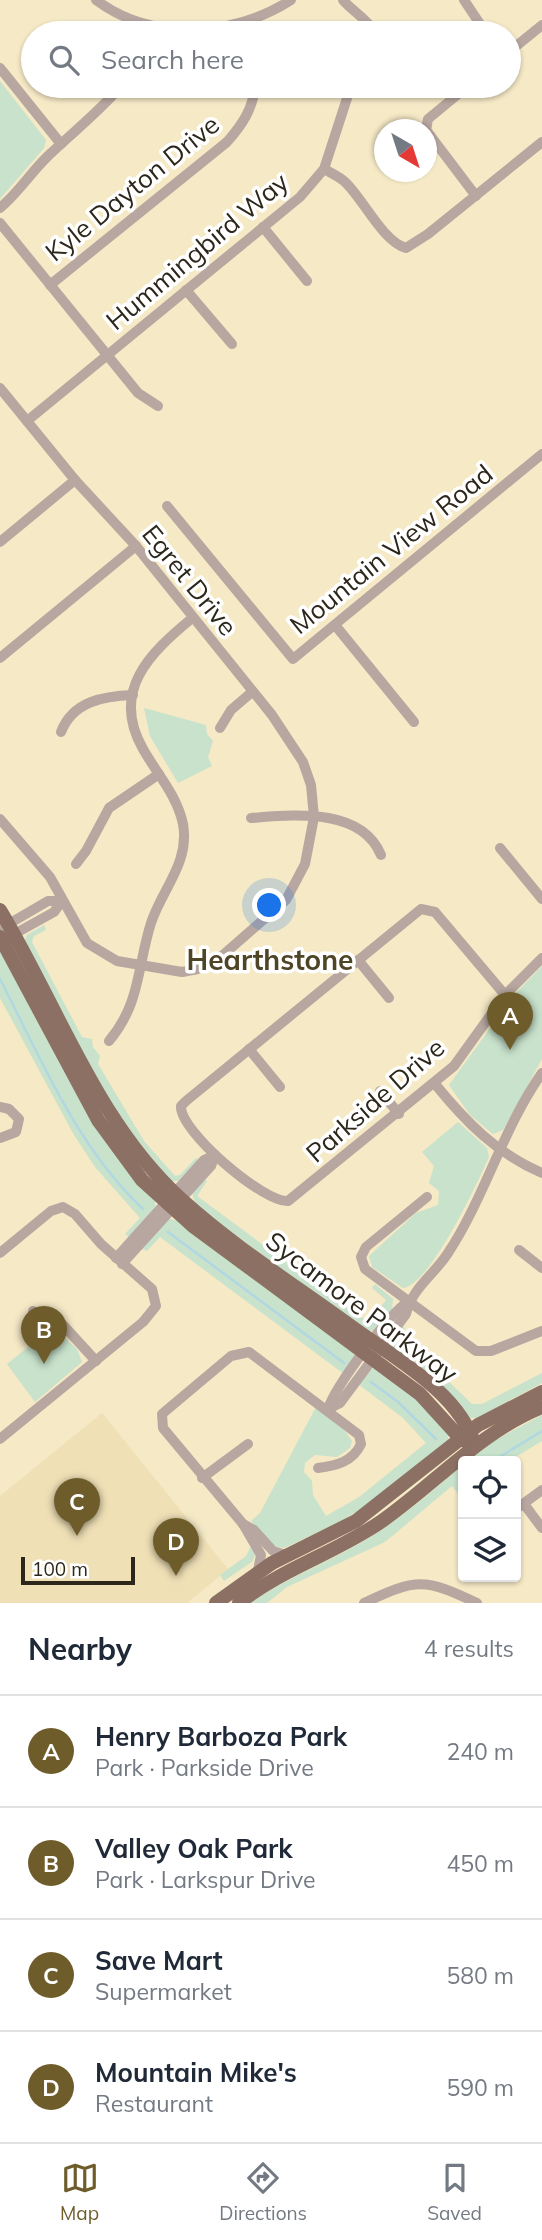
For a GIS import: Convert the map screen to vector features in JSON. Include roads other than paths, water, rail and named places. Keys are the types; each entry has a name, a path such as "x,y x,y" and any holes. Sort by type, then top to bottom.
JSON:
{"main road":[{"name":"Sycamore Parkway","path":"3,931 98,1120 126,1160 173,1201 372,1350 475,1446"},
{"path":"216,1603 258,1571 365,1515 466,1435 542,1392"},
{"path":"239,1603 287,1570 339,1546 381,1522 475,1446 542,1407"}],"street":[{"path":"96,0 132,21"},
{"path":"240,21 291,0"},
{"path":"343,0 353,12 366,21"},
{"path":"464,0 478,21"},
{"path":"521,42 542,25"},
{"path":"0,68 21,94"},
{"path":"24,98 61,144"},
{"path":"0,208 61,144 110,98"},
{"name":"Kyle Dayton Drive","path":"50,285 227,142 241,126 253,98"},
{"name":"Hummingbird Way","path":"27,421 300,197 324,169 347,98"},
{"path":"428,119 453,98"},
{"path":"324,169 344,181 398,246 406,248 428,234 542,142"},
{"path":"437,145 475,196"},
{"path":"0,223 138,393 158,406"},
{"path":"263,227 307,281"},
{"path":"186,290 232,344"},
{"name":"Egret Drive","path":"0,388 75,480 136,547 191,619 279,725 303,762 311,785 314,817 312,839 300,876 286,900 268,919 223,955 198,969 182,972 143,968 117,961 87,943 50,877 0,819"},
{"name":"Mountain View Road","path":"167,506 293,659 542,454"},
{"path":"1,538 75,480"},
{"path":"0,658 136,547"},
{"path":"108,1041 125,1022 143,968 150,926 158,903 179,867 184,845 183,825 177,805 135,730 133,695 138,676 153,651 191,619"},
{"path":"335,625 414,722"},
{"path":"220,728 231,710 252,692"},
{"path":"61,732 68,717 95,699 133,695"},
{"path":"76,864 109,808 159,774"},
{"path":"251,818 314,817 347,822 359,828 372,840 381,855"},
{"path":"500,848 542,899"},
{"path":"3,931 54,912 62,901"},
{"path":"119,1261 173,1201 211,1166 215,1155 187,1123 181,1111 186,1101 416,912 427,908 435,912 505,995"},
{"name":"Parkside Drive","path":"215,1155 273,1199 281,1202 294,1198 435,1084 467,1050 505,995 542,958"},
{"path":"358,960 389,998"},
{"path":"249,1049 280,1087"},
{"path":"328,1409 332,1397 405,1314 409,1301 448,1253 542,1073"},
{"path":"435,1084 473,1128 501,1149 542,1173"},
{"path":"380,1091 399,1114"},
{"path":"0,1107 9,1109 19,1119 16,1132 0,1138"},
{"path":"426,1197 366,1247 361,1257 365,1269 481,1353 542,1331"},
{"path":"0,1253 51,1211 63,1207 75,1214 119,1261 152,1289 156,1306 153,1314 0,1439"},
{"path":"519,1250 542,1268"},
{"path":"33,1311 63,1325 96,1361"},
{"path":"258,1571 261,1555 243,1524 202,1478 160,1421 168,1407 231,1356 249,1352 354,1429 361,1444 350,1458 335,1466 318,1468"},
{"path":"202,1478 248,1444"},
{"path":"521,1505 542,1490"},
{"path":"521,1507 542,1528"},
{"path":"243,1524 254,1530 272,1550 286,1555"},
{"path":"364,1603 409,1583 425,1583 477,1603"}],"waterway":[{"path":"0,979 46,1071 80,1130 120,1185 143,1209"},
{"path":"168,1232 344,1363"},
{"path":"371,1382 398,1402 436,1439"},
{"path":"501,1456 542,1431"}],"place":[{"name":"Henry Barboza Park","path":"510,1050"},
{"name":"Valley Oak Park","path":"44,1364"},
{"name":"Save Mart","path":"77,1536"},
{"name":"Mountain Mike's","path":"176,1576"}],"district":[{"name":"Hearthstone","path":"270,959"}]}
